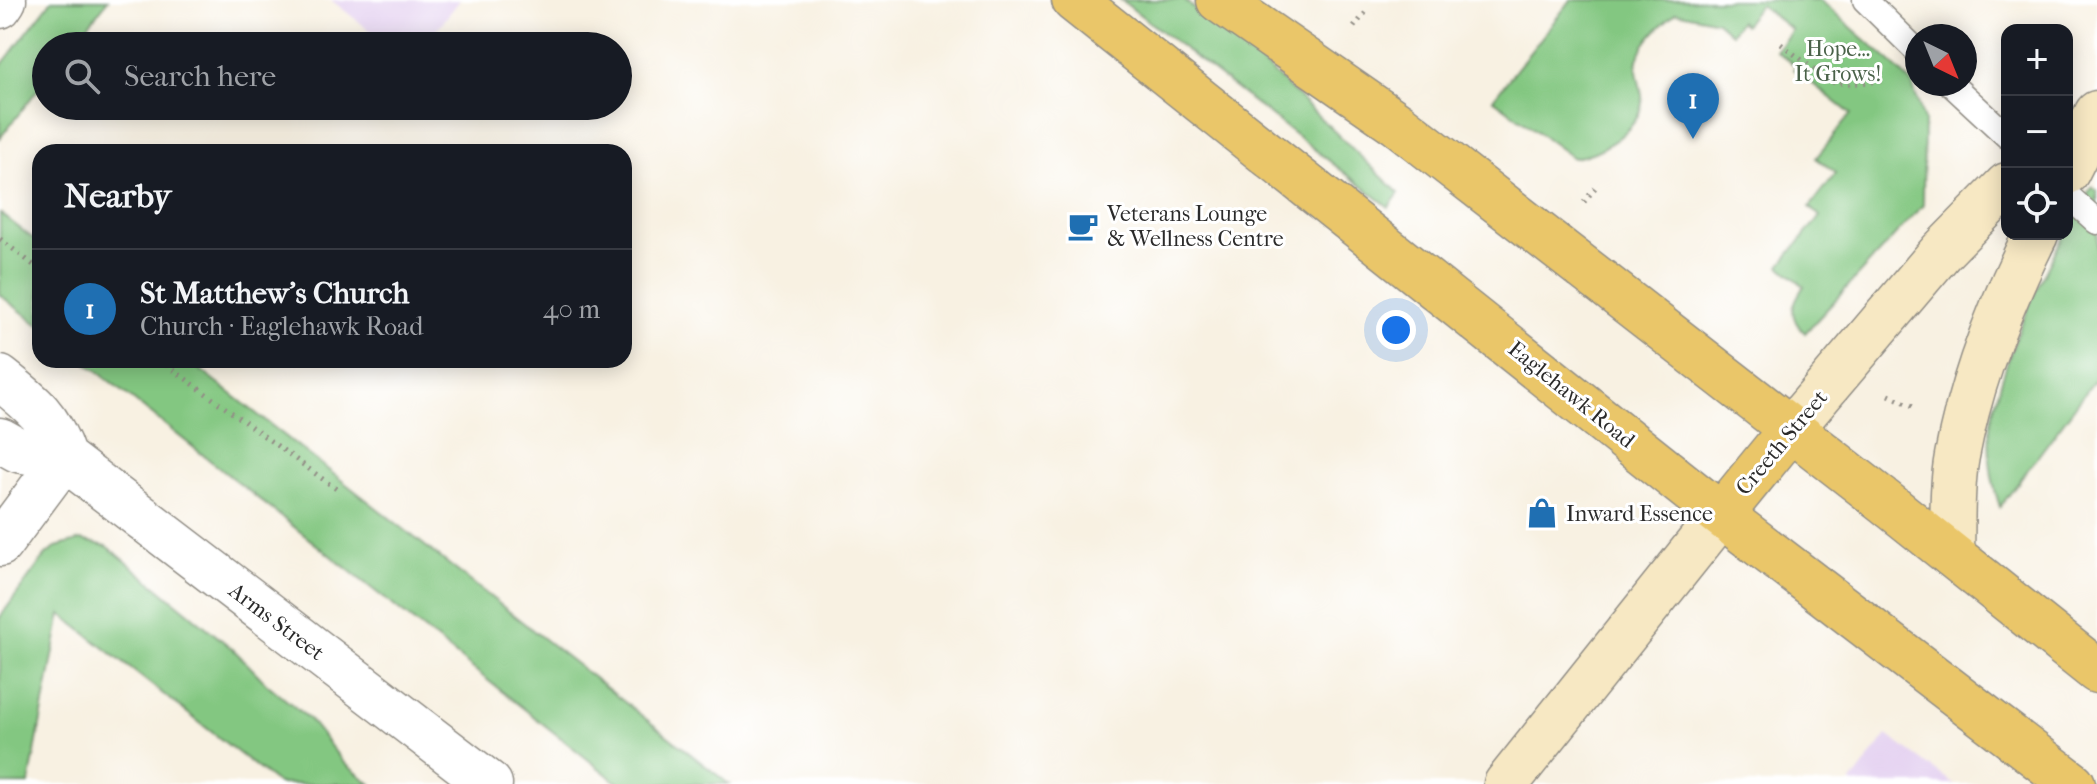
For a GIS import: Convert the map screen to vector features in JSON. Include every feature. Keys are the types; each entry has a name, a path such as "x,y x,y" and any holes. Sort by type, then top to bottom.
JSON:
{"main road":[{"name":"Eaglehawk Road","path":"1074,0 1721,515 2073,784"},
{"path":"1219,0 1398,124 2097,671"},
{"path":"2073,129 2097,111"},
{"path":"2069,168 2097,111"},
{"name":"Creeth Street","path":"1520,779 1721,515 1791,429 1941,252 2001,191"},
{"path":"1952,555 1957,458 1965,419 1994,329 2033,240"}],"street":[{"path":"0,6 4,0"},
{"name":"Arms Street","path":"0,378 32,402 46,418 64,458"},
{"name":"Arms Street","path":"0,440 18,450 64,458 490,784"},
{"path":"0,544 64,458"}],"lane":[{"path":"1865,0 1905,39"},
{"path":"1964,96 2001,130"},
{"path":"2073,200 2097,222"}],"path":[{"path":"1353,28 1366,12"},
{"path":"1781,44 1831,82 1847,84 1895,80"},
{"path":"1581,206 1595,188"},
{"path":"0,239 32,264"},
{"path":"171,368 339,491"}],"shaded area":[{"path":"331,0 460,0 435,32 372,32"},
{"path":"1887,735 1954,784 1850,784"}],"green space":[{"path":"52,0 108,0 83,32 32,32 32,97 0,138 0,67"},
{"path":"1121,0 1184,0 1270,70 1399,193 1389,207"},
{"name":"Hope... It Grows!","path":"1571,0 1820,0 1905,77 1905,96 1916,96 1924,120 1923,205 1805,333 1799,327 1793,310 1804,286 1780,266 1820,216 1810,207 1836,173 1816,158 1851,114 1776,51 1792,30 1760,5 1744,25 1740,21 1731,33 1717,21 1676,12 1663,23 1651,36 1639,58 1637,71 1642,103 1639,114 1616,140 1584,156 1573,158 1493,99"},
{"path":"2092,186 2097,190 2097,377 2000,507 1992,478 1989,448 1995,402 2018,333 2052,258 2062,240 2073,240 2073,220"},
{"path":"0,213 32,238 32,320 0,295"},
{"path":"93,368 198,368 729,784 619,784"},
{"path":"81,540 106,546 234,650 267,684 309,719 344,763 371,784 278,784 61,614 29,784 0,784 0,617 45,556 56,547"}],"place":[{"name":"St Matthew's Church","path":"1693,139"},
{"name":"Veterans Lounge & Wellness Centre","path":"1083,226"},
{"name":"Inward Essence","path":"1542,513"}]}
